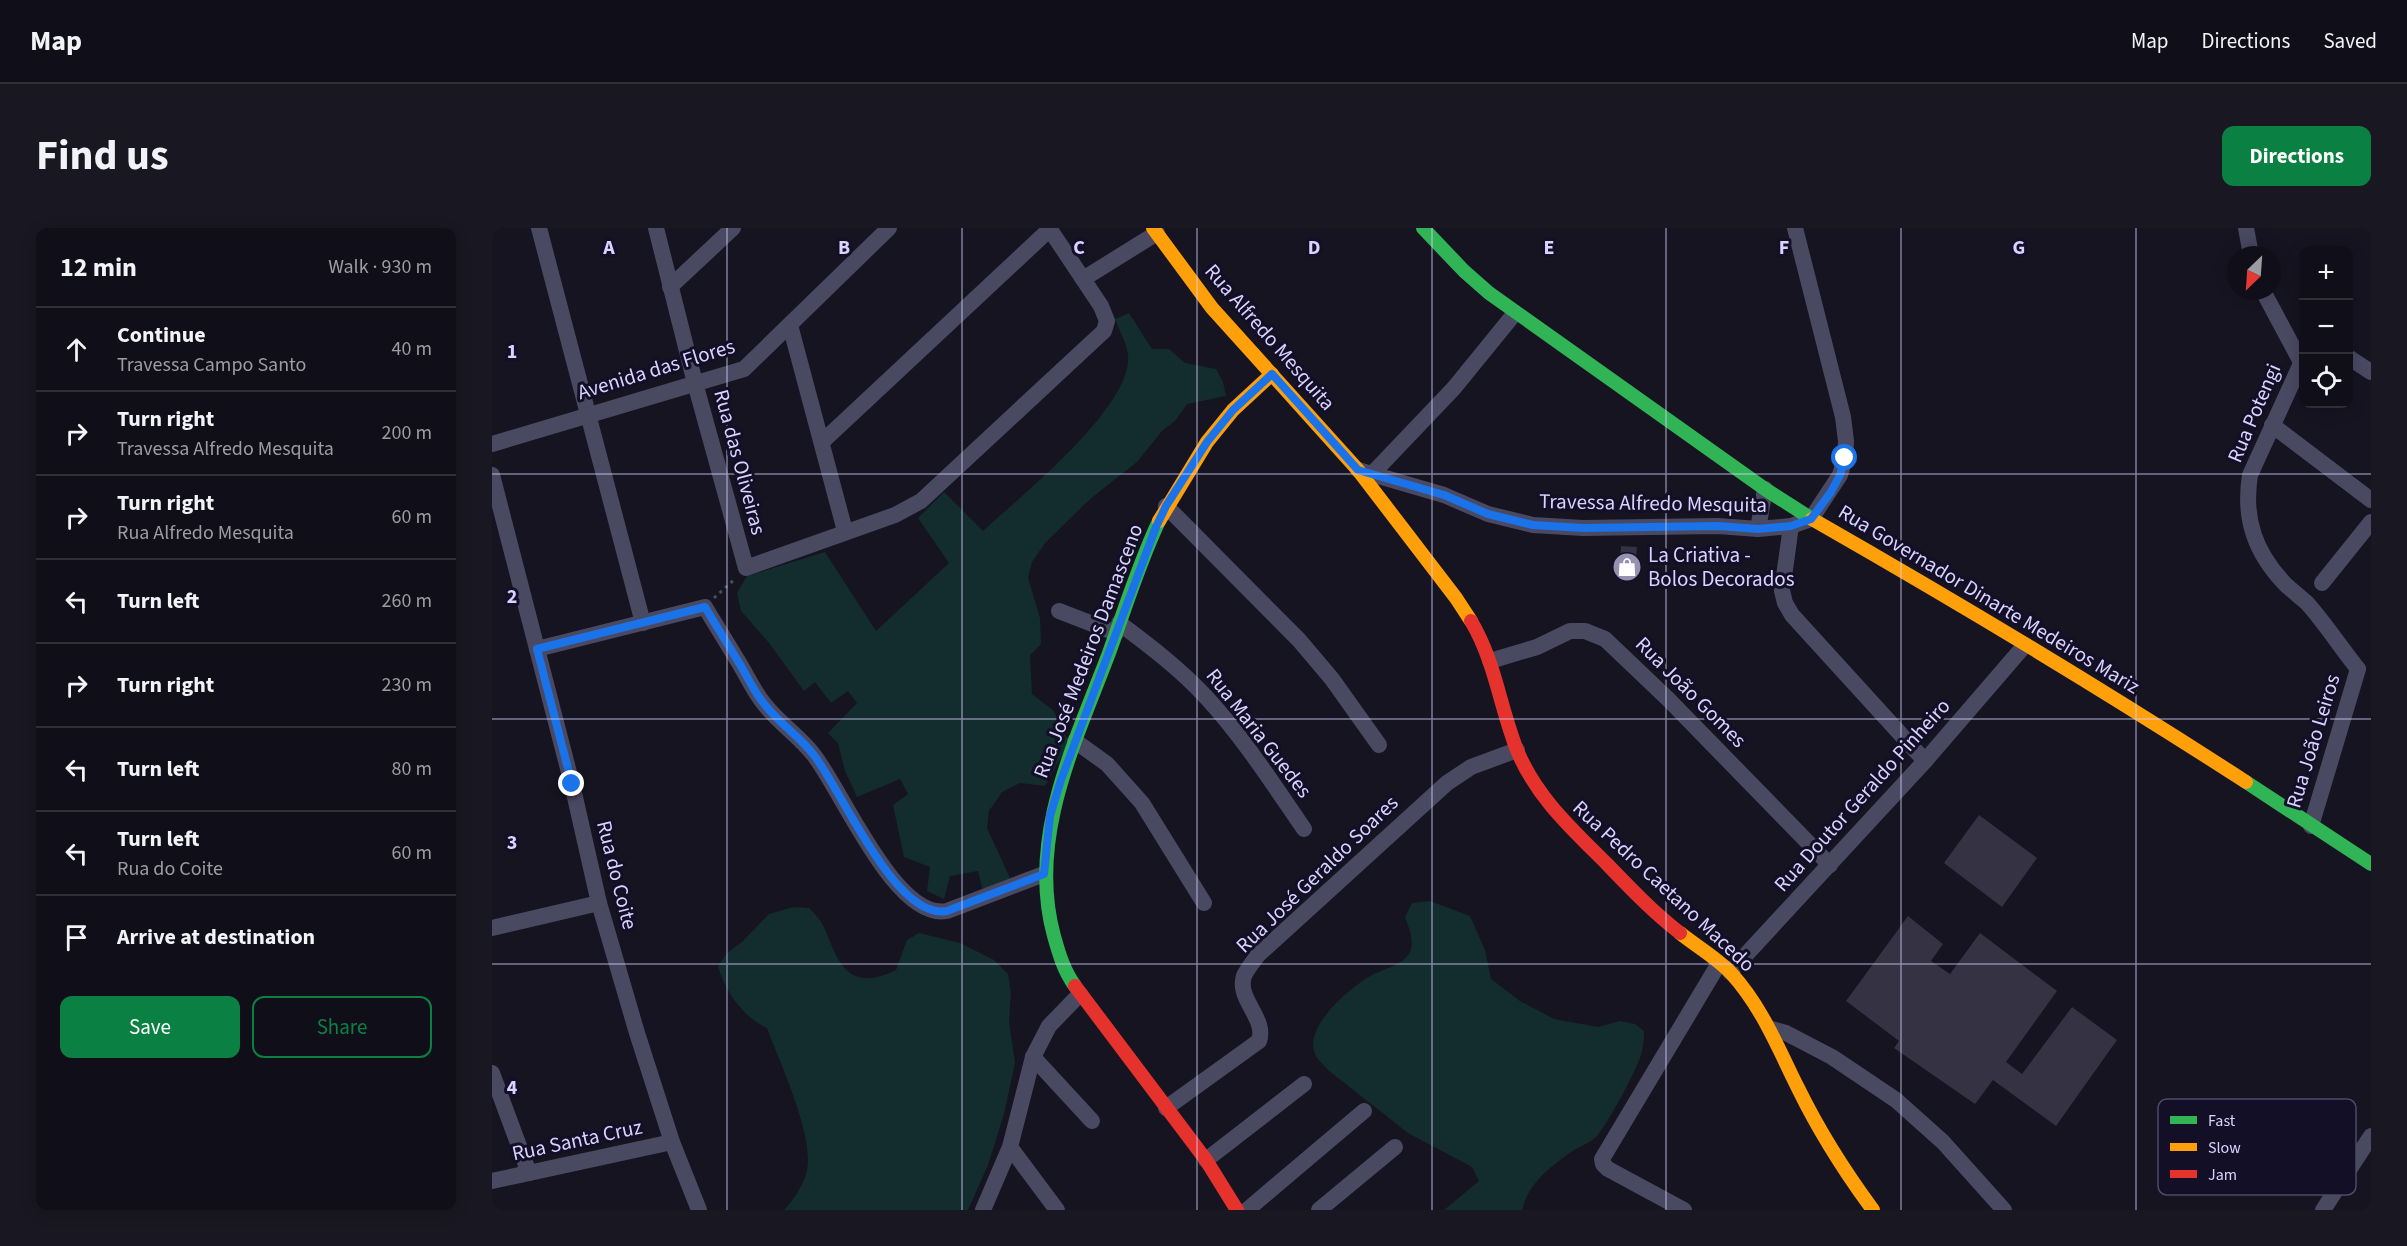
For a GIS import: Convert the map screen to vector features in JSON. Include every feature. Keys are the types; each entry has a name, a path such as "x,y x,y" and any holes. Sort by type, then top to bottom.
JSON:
{"street":[{"path":"539,228 643,623"},
{"name":"Rua das Oliveiras","path":"656,228 695,383 746,568"},
{"path":"670,287 733,228"},
{"name":"Avenida das Flores","path":"492,444 744,369 889,228"},
{"path":"746,568 895,515 921,501 1104,331 1107,326 1106,317 1050,228 822,442"},
{"name":"Rua Governador Dinarte Medeiros Mariz","path":"1423,228 1464,271 1515,312 1765,489 1811,519 1947,596 2149,719 2371,864"},
{"path":"1795,228 1843,417 1846,441 1845,458 1840,475 1811,519"},
{"path":"2246,228 2249,246"},
{"path":"1083,279 1155,231"},
{"name":"Rua Alfredo Mesquita","path":"1155,231 1212,308 1366,471"},
{"name":"Rua Potengi","path":"2268,300 2299,354"},
{"path":"1366,471 1454,388 1515,312"},
{"path":"790,324 845,531"},
{"path":"2353,360 2371,372"},
{"name":"Rua Potengi","path":"2299,366 2250,475 2247,495 2248,520 2254,539 2284,583 2307,604 2365,671"},
{"name":"Rua José Medeiros Damasceno","path":"1238,1210 1206,1160 1068,976 1056,949 1047,907 1044,874 1050,816 1075,741 1156,527 1166,506 1207,442 1233,410 1272,374"},
{"path":"2272,425 2371,500"},
{"name":"Travessa Alfredo Mesquita","path":"1366,471 1444,495 1488,514 1533,525 1583,528 1718,526 1758,529 1791,526 1811,519"},
{"name":"Rua Pedro Caetano Macedo","path":"1366,471 1456,598 1478,633 1490,661 1517,750 1536,788 1555,812 1669,925 1724,968 1771,1029 1799,1090 1847,1175 1873,1210"},
{"name":"Rua do Coite","path":"492,475 572,784 599,903 672,1142 699,1210"},
{"path":"1758,529 1765,489"},
{"path":"1166,506 1299,640 1332,679 1379,745"},
{"path":"2322,583 2371,522"},
{"path":"1791,526 1782,591 1785,603 1803,629 1925,761"},
{"path":"537,649 705,607 765,705 813,754 885,871 920,906 934,912 947,911 1044,874"},
{"name":"Rua Maria Guedes","path":"1059,611 1118,628 1174,665 1207,698 1260,766 1304,829"},
{"name":"Rua João Gomes","path":"1490,661 1537,647 1570,631 1585,631 1605,639 1669,700 1830,865"},
{"name":"Rua Doutor Geraldo Pinheiro","path":"1684,1210 1608,1169 1602,1159 1724,968 1830,865 1925,761 2025,645"},
{"name":"Rua João Leiros","path":"2311,826 2365,671"},
{"path":"1075,741 1107,764 1142,803 1204,903"},
{"name":"Rua José Geraldo Soares","path":"1166,1108 1259,1041 1260,1028 1243,986 1245,976 1258,955 1447,783 1471,767 1517,750"},
{"path":"492,928 599,903"},
{"path":"982,1210 1010,1147 1033,1057 1049,1026 1080,994"},
{"path":"1771,1029 1786,1033 1832,1057 1896,1100 1943,1143 2004,1210"},
{"path":"1033,1057 1092,1121"},
{"path":"492,1073 529,1173"},
{"path":"1206,1160 1304,1084"},
{"path":"1247,1210 1364,1112"},
{"path":"2356,1159 2371,1136"},
{"name":"Rua Santa Cruz","path":"492,1181 672,1142"},
{"path":"1010,1147 1057,1210"},
{"path":"1319,1210 1395,1147"},
{"path":"2323,1210 2333,1195"}],"path":[{"path":"705,607 746,568"}],"green space":[{"path":"1129,313 1152,349 1169,349 1185,363 1216,369 1223,382 1226,396 1187,404 1176,420 1162,431 1137,462 1090,499 1045,543 1032,562 1028,578 1040,618 1041,644 1030,655 1032,694 1054,711 1069,743 1045,786 1020,783 1002,792 989,811 987,828 1010,878 983,891 978,871 950,876 944,899 927,891 930,867 904,857 893,805 908,794 900,779 857,797 845,771 838,743 828,733 857,703 848,691 831,703 815,682 804,691 769,643 741,611 737,593 747,576 825,552 876,631 949,563 918,518 944,492 983,531 1045,476 1090,430 1121,384 1128,363 1128,352 1115,319"},
{"path":"1430,901 1470,916 1485,950 1491,979 1520,1001 1554,1019 1598,1027 1620,1021 1635,1024 1644,1031 1643,1048 1637,1066 1606,1124 1595,1138 1574,1150 1541,1177 1529,1192 1522,1210 1444,1210 1479,1181 1472,1167 1408,1133 1328,1070 1314,1051 1313,1041 1317,1030 1341,998 1370,976 1399,963 1409,954 1412,941 1405,917 1412,903"},
{"path":"793,907 809,908 812,911 825,929 844,967 861,978 877,977 896,970 907,940 919,933 960,943 994,960 1008,974 1011,993 1009,1022 1015,1063 1004,1114 988,1165 968,1210 784,1210 798,1191 807,1170 806,1138 801,1119 767,1028 750,1017 736,1003 718,966 727,953 743,941 769,914"}],"building":[{"name":"La Criativa - Bolos Decorados","path":"1621,546 1637,547 1634,579 1619,577"},
{"path":"1979,815 2037,858 2002,907 1944,863"},
{"path":"1908,916 1943,944 1931,961 1950,974 1980,933 2057,991 2006,1062 2022,1074 2072,1007 2117,1040 2056,1126 1993,1080 1975,1104 1894,1048 1899,1041 1846,1001"}],"traffic: fast":[{"path":"1423,228 1464,271 1489,293 1765,489 1812,519"},
{"path":"1075,986 1058,949 1047,899 1046,863 1051,827 1059,792 1082,721 1159,521"},
{"path":"2246,782 2371,864"}],"traffic: slow":[{"path":"1153,228 1212,308 1358,470 1471,621"},
{"path":"1159,521 1207,442 1233,410 1272,374"},
{"path":"1812,519 2031,648 2246,782"},
{"path":"1680,933 1731,973 1752,1000 1769,1028 1806,1104 1843,1166 1873,1210"}],"traffic: jam":[{"path":"1471,621 1492,668 1517,750 1534,783 1556,812 1581,838 1642,900 1680,933"},
{"path":"1075,986 1206,1160 1237,1210"}],"place":[{"name":"La Criativa - Bolos Decorados","path":"1627,567"}],"route":[{"path":"572,784 537,649 705,607 765,705 813,754 885,871 920,906 934,912 947,911 1044,874 1050,816 1061,780 1156,527 1187,470 1207,442 1233,410 1272,374 1358,470 1444,495 1488,514 1533,525 1583,528 1718,526 1758,529 1791,526 1811,519 1831,492 1840,475 1845,458"}]}
